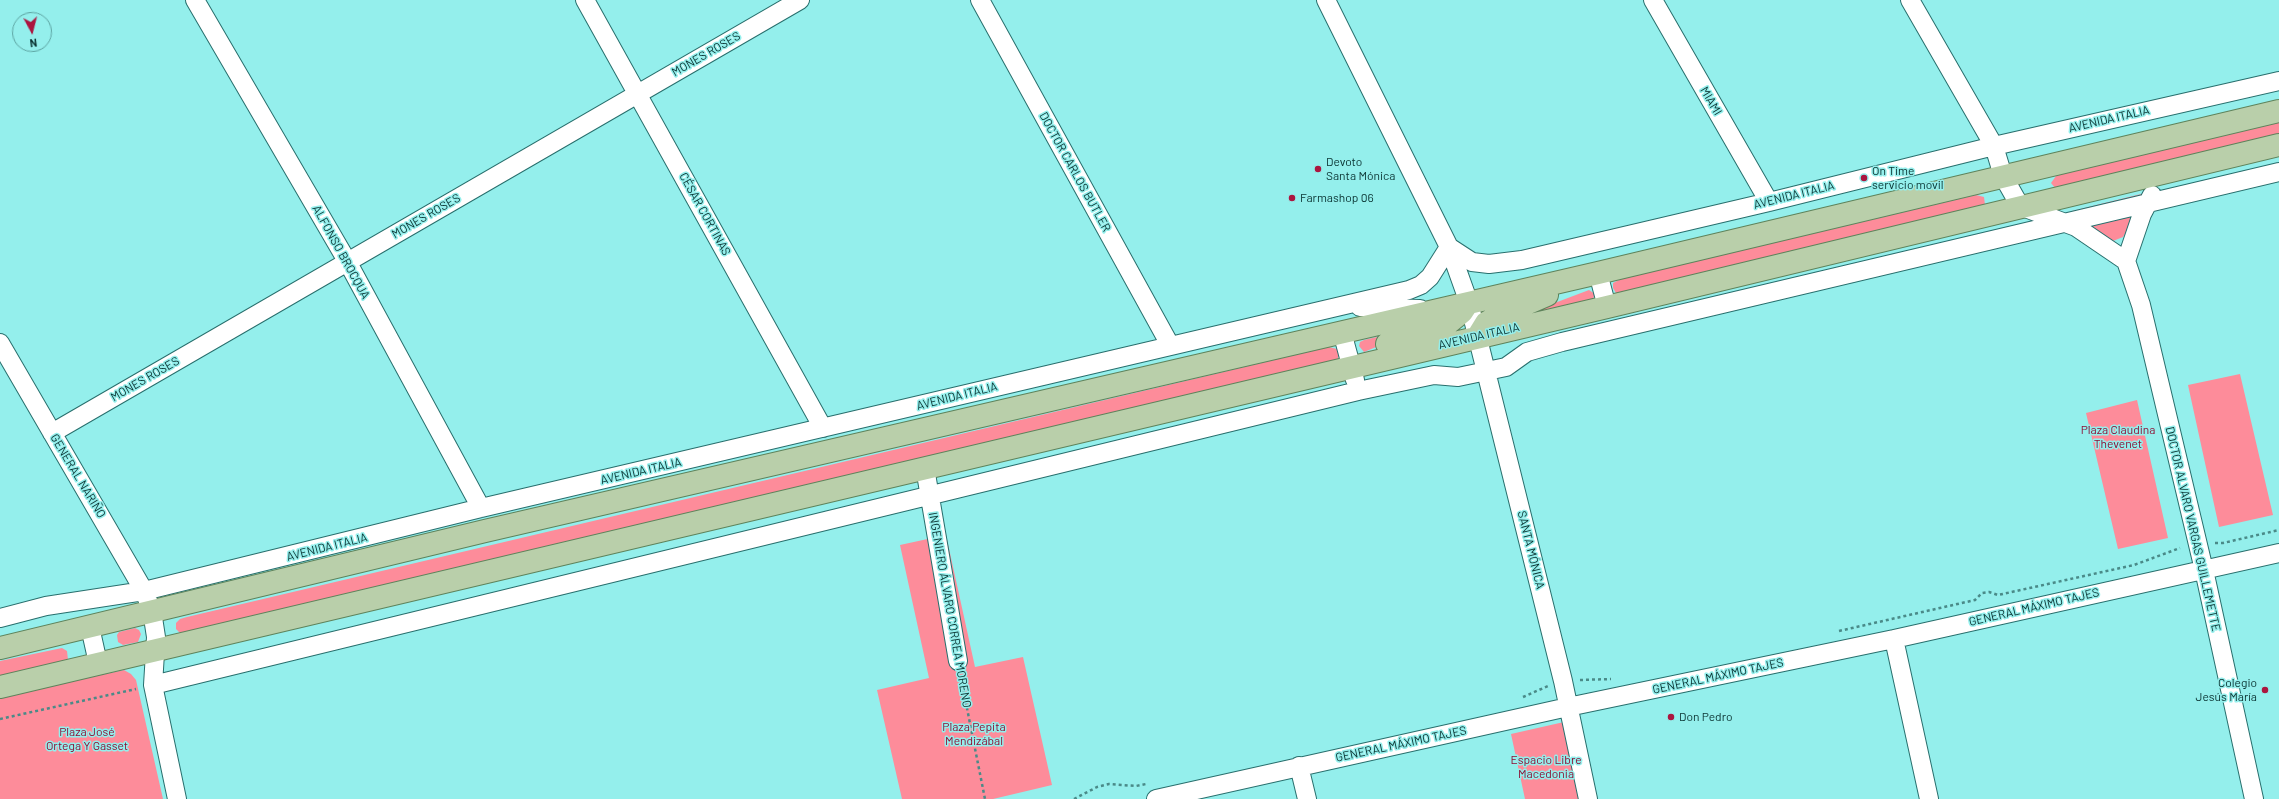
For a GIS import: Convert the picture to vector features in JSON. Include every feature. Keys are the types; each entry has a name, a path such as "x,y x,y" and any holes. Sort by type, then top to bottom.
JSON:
{"main road":[{"name":"AVENIDA ITALIA","path":"0,648 485,531 1598,273 2279,111"},
{"name":"AVENIDA ITALIA","path":"0,687 1351,366 1607,307 2020,206 2279,145"},
{"path":"1478,336 1486,323 1496,317 1598,273"},
{"path":"1351,366 1355,359 1391,342 1446,324 1462,312 1469,303"}],"street":[{"name":"ALFONSO BROCQUA","path":"195,0 347,261 481,508"},
{"name":"CÉSAR CORTINAS","path":"585,0 823,428"},
{"name":"MONES ROSES","path":"52,433 800,0"},
{"name":"DOCTOR CARLOS BUTLER","path":"980,0 1170,345"},
{"name":"SANTA MÓNICA","path":"1326,0 1448,246 1469,303 1568,707 1588,799"},
{"name":"MIAMI","path":"1653,0 1770,202"},
{"path":"1910,0 1994,146 2003,176 2020,206 2076,226 2101,242 2126,261 2147,202 2171,170"},
{"name":"AVENIDA ITALIA","path":"0,618 46,606 144,591 481,508 1421,285 1430,277 1448,246 1472,262 1489,264 1522,260 1770,202 1994,146 2279,81"},
{"path":"153,685 930,494 1358,391 1434,375 1458,377 1487,372 1506,367 1527,352 1562,342 2065,223 2147,202 2279,172"},
{"name":"DOCTOR ALVARO VARGAS GUILLEMETTE","path":"2126,261 2141,305 2204,570 2254,799"},
{"path":"1598,273 1607,307"},
{"name":"AVENIDA ITALIA","path":"1332,306 1437,310"},
{"path":"1282,318 1288,345"},
{"path":"1342,332 1358,391"},
{"name":"GENERAL NARIÑO","path":"0,343 144,591 152,611 156,650 153,685 177,799"},
{"path":"1256,389 1263,414"},
{"name":"INGENIERO ÁLVARO CORREA MORENO","path":"925,468 958,661"},
{"name":"GENERAL MÁXIMO TAJES","path":"1156,799 1568,707 1894,639 2279,552"},
{"path":"90,627 98,663"},
{"path":"1894,639 1929,799"},
{"path":"1299,766 1307,799"}],"path":[{"path":"2212,543 2223,543 2279,530"},
{"path":"1835,632 1975,600 1982,593 1989,592 1998,595 2134,565 2183,547"},
{"name":"INGENIERO ÁLVARO CORREA MORENO","path":"958,661 985,799"},
{"path":"0,719 153,685"}],"green space":[{"path":"2279,122 2279,138 2056,189 2051,183 2056,176 2068,172"},
{"path":"2145,193 2148,195 2123,237 2113,241 2071,216 2072,211"},
{"path":"1976,195 1984,197 1985,205 1622,294 1616,293 1613,288 1613,283 1621,279"},
{"path":"1589,290 1595,294 1592,301 1531,316 1510,317 1552,304"},
{"path":"1432,324 1364,352 1359,346 1360,342 1364,340"},
{"path":"1329,347 1337,349 1339,356 1337,360 185,633 180,633 176,629 176,623 180,619 187,617"},
{"path":"2240,374 2273,515 2219,527 2188,385"},
{"name":"Plaza Claudina Thevenet","path":"2137,400 2168,538 2118,549 2086,413"},
{"name":"Plaza Pepita Mendizábal","path":"946,535 975,667 1023,657 1052,785 993,799 902,799 877,690 929,678 900,545"},
{"path":"135,628 139,630 141,634 138,642 123,645 118,642 117,635 119,632"},
{"path":"62,648 67,651 68,660 0,677 0,661"},
{"name":"Plaza José Ortega Y Gasset","path":"124,670 131,674 136,680 163,799 0,799 0,697"},
{"name":"Espacio Libre Macedonia","path":"1564,722 1581,799 1525,799 1511,734"}],"place":[{"name":"Devoto Santa Mónica","path":"1318,169"},
{"name":"On Time servicio movil","path":"1864,178"},
{"name":"Farmashop 06","path":"1292,198"},
{"name":"Colegio Jesús María","path":"2265,690"},
{"name":"Don Pedro","path":"1671,717"}]}
